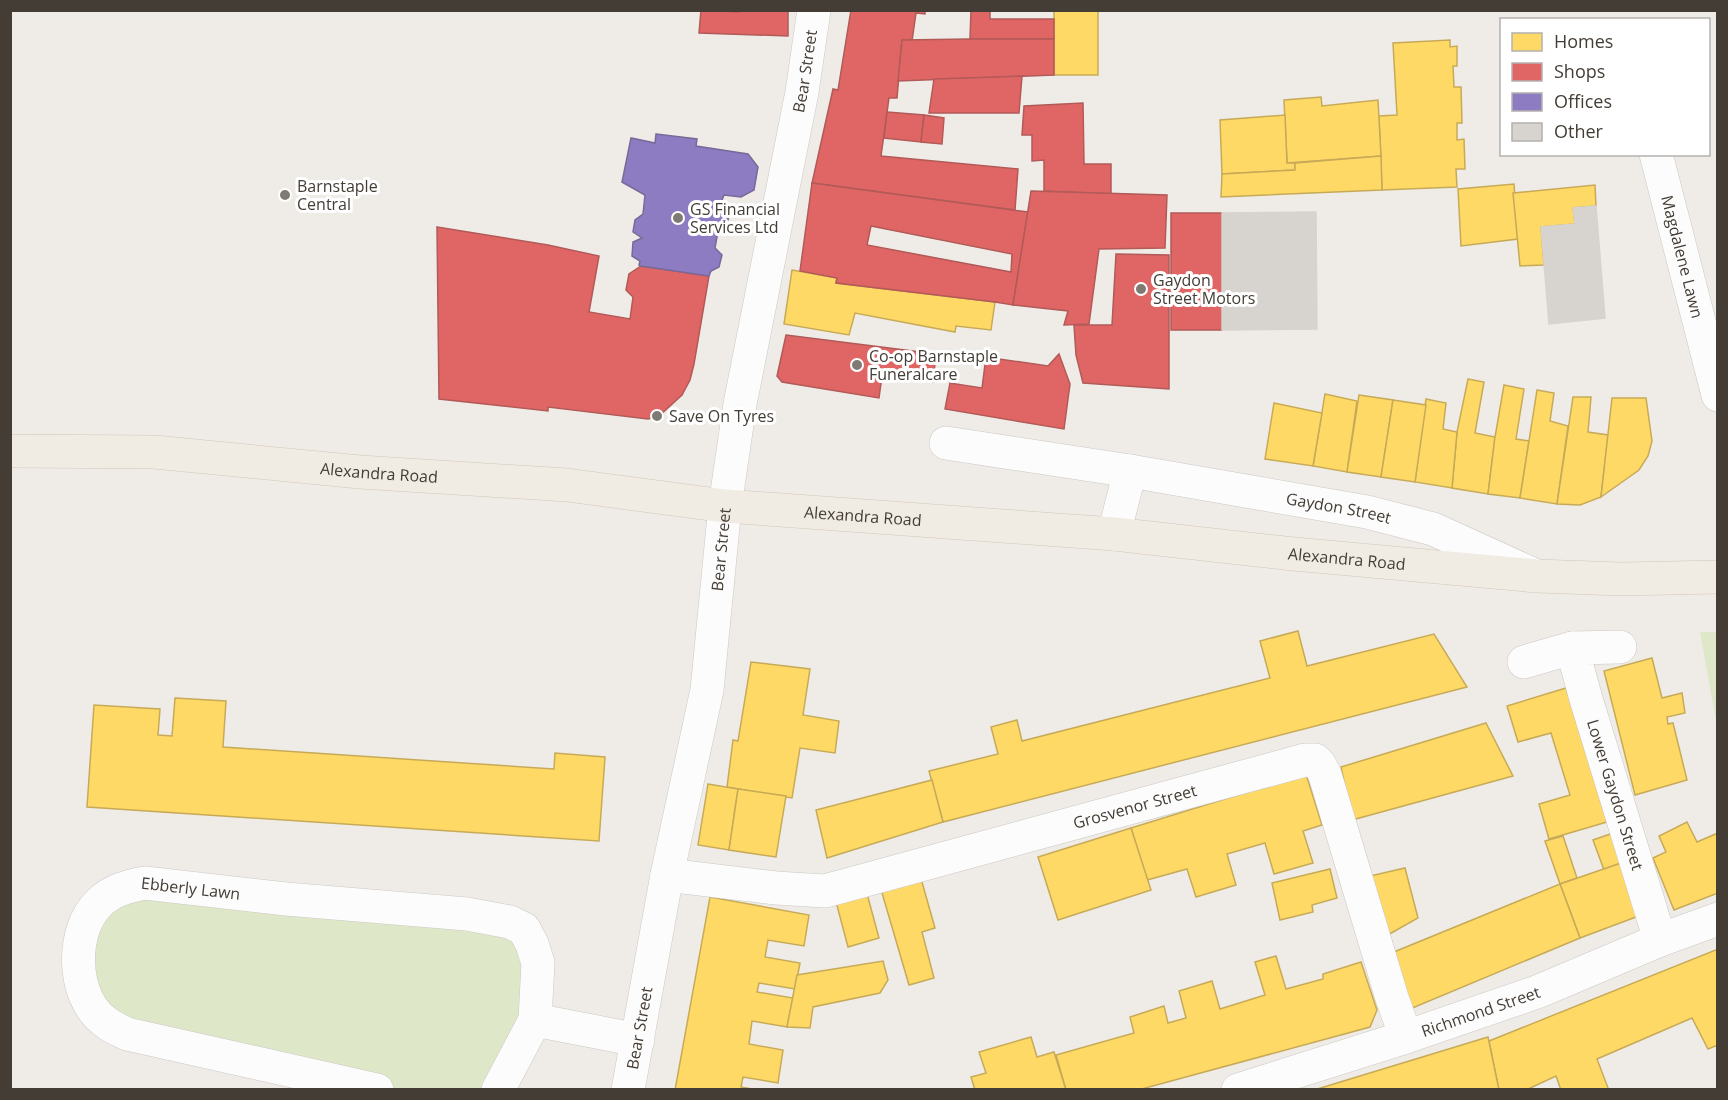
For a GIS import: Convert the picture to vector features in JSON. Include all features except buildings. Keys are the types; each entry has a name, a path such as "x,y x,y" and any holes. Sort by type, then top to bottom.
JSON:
{"main road":[{"name":"Alexandra Road","path":"10,451 154,452 360,472 567,485 725,506 1114,534 1294,554 1537,576 1620,579 1718,578"}],"street":[{"name":"Bear Street","path":"628,1089 667,875 707,690 725,506 740,404 802,92 814,10"},
{"name":"Magdalene Lawn","path":"1657,156 1718,395"},
{"name":"Gaydon Street","path":"946,442 1367,512 1432,529 1537,576"},
{"path":"1114,534 1131,471"},
{"path":"1524,662 1572,648 1620,647"},
{"name":"Lower Gaydon Street","path":"1572,648 1660,940"},
{"name":"Grosvenor Street","path":"667,875 776,888 825,891 1305,760 1315,760 1325,775 1392,998 1406,1037"},
{"name":"Ebberly Lawn","path":"377,1089 127,1034 103,1020 84,993 78,973 79,951 91,913 100,902 113,893 127,887 145,884 286,899 467,914 510,922 524,929 538,963 535,1020 498,1089"},
{"name":"Richmond Street","path":"1238,1089 1406,1037 1537,992 1660,940 1718,919"},
{"path":"535,1020 638,1040"}],"green space":[{"path":"1700,632 1717,632 1717,727"},
{"path":"113,893 510,922 538,963 498,1090 377,1089 103,1021 79,951"}],"place":[{"name":"Barnstaple Central","path":"285,195"},
{"name":"GS Financial Services Ltd","path":"678,218"},
{"name":"Gaydon Street Motors","path":"1141,289"},
{"name":"Co-op Barnstaple Funeralcare","path":"857,365"},
{"name":"Save On Tyres","path":"657,416"}]}
